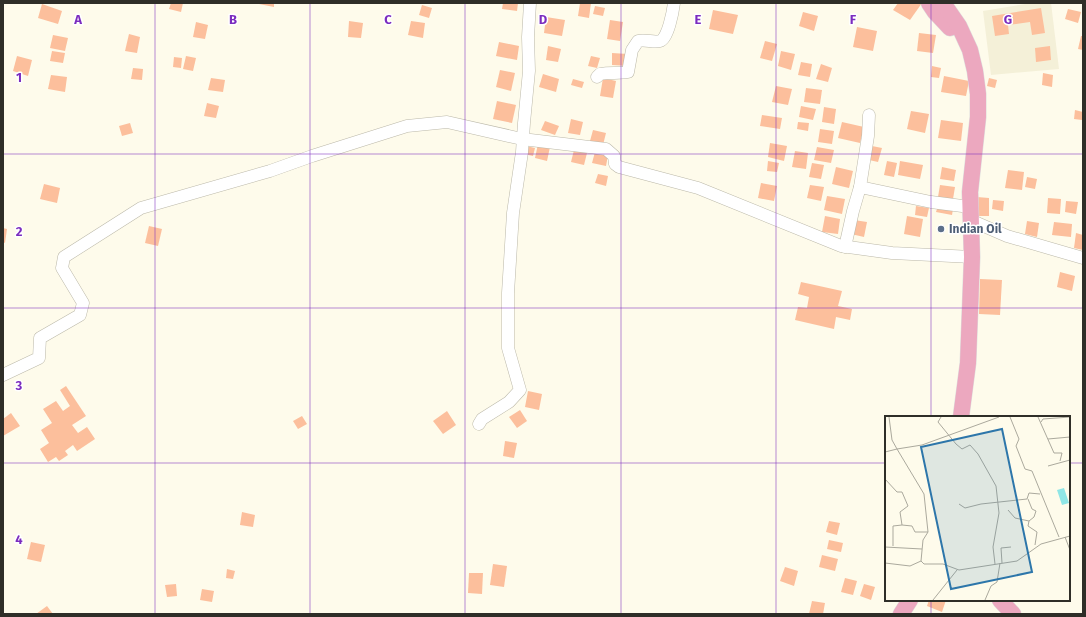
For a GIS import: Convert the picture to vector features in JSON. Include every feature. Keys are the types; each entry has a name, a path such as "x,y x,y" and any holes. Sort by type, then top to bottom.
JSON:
{"main road":[{"path":"930,3 935,12 970,50"},
{"path":"943,3 955,21 970,50 978,94 977,123 971,176 970,213 972,257 968,363 961,416"},
{"path":"901,614 909,601"},
{"path":"1001,601 1013,614"}],"street":[{"path":"479,424 482,420 509,402 520,390 508,348 508,293 513,214 522,152 529,71 528,37 530,3"},
{"path":"597,77 600,74 612,72 628,72 632,50 638,41 644,39 661,41 665,39 674,3"},
{"path":"950,3 955,21"},
{"path":"845,247 860,187 868,136 869,114"},
{"path":"3,375 39,358 40,338 80,315 83,303 62,268 64,257 141,208 270,171 312,156 408,126 447,122 522,139 606,149 614,156 615,164 619,167 698,188 841,246 892,253 972,257"},
{"path":"860,187 925,201 970,213 1007,236 1083,258"}],"shaded area":[{"path":"1031,3 1051,3 1059,69 991,75 983,11"}],"building":[{"path":"171,3 183,3 181,12 169,9"},
{"path":"254,3 274,3 274,7"},
{"path":"503,3 518,3 517,11 502,9"},
{"path":"580,3 591,3 589,18 578,16"},
{"path":"898,3 922,3 910,20 893,10"},
{"path":"42,4 62,11 58,24 38,18"},
{"path":"422,5 432,8 429,18 419,15"},
{"path":"595,6 605,8 603,16 593,14"},
{"path":"1041,8 1045,33 1032,35 1030,22 1008,25 1009,34 995,36 992,16"},
{"path":"1068,9 1081,12 1078,23 1065,19"},
{"path":"713,10 738,15 733,34 709,29"},
{"path":"803,12 818,16 814,31 799,26"},
{"path":"546,17 565,20 562,36 544,33"},
{"path":"610,20 623,22 620,41 607,39"},
{"path":"349,21 363,23 361,38 348,37"},
{"path":"411,21 425,23 423,38 408,35"},
{"path":"196,22 208,25 205,39 193,37"},
{"path":"857,27 877,31 873,51 853,47"},
{"path":"919,33 936,35 933,53 917,51"},
{"path":"129,34 140,37 137,53 125,51"},
{"path":"53,35 68,38 65,51 50,48"},
{"path":"1081,36 1083,36 1083,50 1078,49"},
{"path":"765,41 777,44 772,61 760,58"},
{"path":"499,42 519,46 517,60 496,56"},
{"path":"548,46 561,49 558,62 546,60"},
{"path":"1050,46 1051,60 1036,62 1035,48"},
{"path":"52,51 65,53 63,63 50,61"},
{"path":"781,51 795,54 791,70 778,66"},
{"path":"612,53 628,54 628,66 612,65"},
{"path":"17,56 32,60 28,76 13,71"},
{"path":"186,56 196,58 193,71 183,69"},
{"path":"591,56 600,58 597,68 588,66"},
{"path":"174,57 182,58 181,68 173,67"},
{"path":"801,62 812,64 810,77 798,75"},
{"path":"821,64 832,68 828,82 816,79"},
{"path":"932,66 941,68 939,78 931,77"},
{"path":"133,68 143,69 142,80 131,79"},
{"path":"500,70 515,73 511,91 496,87"},
{"path":"1043,73 1053,75 1052,87 1042,85"},
{"path":"543,74 559,79 556,92 539,87"},
{"path":"51,75 67,77 65,92 48,89"},
{"path":"944,76 969,81 966,96 941,92"},
{"path":"211,78 225,80 223,92 208,90"},
{"path":"603,78 616,81 613,98 600,96"},
{"path":"989,78 997,80 995,88 987,86"},
{"path":"573,79 584,82 582,88 571,85"},
{"path":"776,86 792,89 788,105 772,102"},
{"path":"806,88 822,90 820,104 804,102"},
{"path":"497,101 516,105 512,123 493,119"},
{"path":"207,103 219,106 216,118 204,116"},
{"path":"801,106 816,109 813,120 799,117"},
{"path":"824,107 836,109 834,124 822,122"},
{"path":"1075,110 1083,112 1082,120 1074,119"},
{"path":"911,111 929,114 925,133 907,129"},
{"path":"762,115 782,118 780,129 760,126"},
{"path":"571,119 583,122 580,135 568,133"},
{"path":"941,120 963,123 961,141 938,138"},
{"path":"545,121 559,126 555,135 541,130"},
{"path":"798,122 809,123 808,131 797,129"},
{"path":"842,122 864,127 860,143 838,138"},
{"path":"130,123 133,133 122,136 119,126"},
{"path":"820,129 834,131 832,144 818,142"},
{"path":"593,130 606,133 603,145 590,141"},
{"path":"770,143 787,146 784,161 768,157"},
{"path":"538,144 550,147 547,161 535,158"},
{"path":"526,146 535,148 533,156 524,154"},
{"path":"872,146 882,148 878,162 869,160"},
{"path":"817,147 834,150 831,163 814,160"},
{"path":"574,150 587,153 584,165 571,162"},
{"path":"795,151 808,153 806,169 792,167"},
{"path":"595,152 608,155 606,166 592,163"},
{"path":"768,161 779,163 777,172 767,171"},
{"path":"887,161 897,163 894,177 884,175"},
{"path":"900,161 923,165 920,179 898,175"},
{"path":"812,163 824,165 821,179 809,177"},
{"path":"836,167 853,171 849,188 832,184"},
{"path":"942,167 956,170 954,181 940,179"},
{"path":"1008,170 1024,172 1022,190 1005,188"},
{"path":"598,174 608,176 606,186 595,183"},
{"path":"1027,177 1037,179 1035,189 1025,187"},
{"path":"761,183 777,186 774,201 758,198"},
{"path":"44,184 60,188 57,203 40,199"},
{"path":"810,185 824,187 821,201 807,198"},
{"path":"940,185 955,187 953,199 938,197"},
{"path":"827,196 845,199 842,214 824,210"},
{"path":"977,197 989,198 989,216 977,216"},
{"path":"1048,198 1061,199 1060,214 1047,213"},
{"path":"993,200 1004,201 1003,211 992,209"},
{"path":"1066,201 1078,202 1076,214 1065,212"},
{"path":"916,206 929,208 927,217 915,215"},
{"path":"938,206 953,209 952,215 936,212"},
{"path":"825,216 840,219 838,234 822,232"},
{"path":"907,216 923,219 920,237 904,234"},
{"path":"854,220 867,222 864,237 851,234"},
{"path":"1027,221 1039,223 1037,237 1025,234"},
{"path":"1054,222 1072,224 1071,237 1052,235"},
{"path":"149,226 162,229 158,246 145,243"},
{"path":"3,228 7,229 5,243 3,242"},
{"path":"1076,233 1083,235 1083,250 1074,248"},
{"path":"1060,272 1075,276 1072,291 1057,287"},
{"path":"980,279 1002,280 1000,315 979,314"},
{"path":"801,282 842,291 838,306 852,309 850,320 836,317 834,329 795,320 798,307 807,308 809,297 798,294"},
{"path":"66,386 86,416 72,425 78,433 87,427 95,439 77,451 73,445 65,451 68,455 59,461 56,457 48,462 40,449 49,443 41,430 52,423 43,409 56,401 63,411 70,406 60,390"},
{"path":"528,391 542,394 539,410 525,407"},
{"path":"520,410 527,421 517,428 509,417"},
{"path":"447,411 456,425 443,434 433,421"},
{"path":"11,413 20,426 3,436 3,419"},
{"path":"302,416 307,424 298,429 293,421"},
{"path":"505,441 517,443 514,458 503,456"},
{"path":"242,512 255,515 253,527 240,525"},
{"path":"829,521 840,523 837,535 826,532"},
{"path":"829,540 843,543 841,552 827,549"},
{"path":"31,542 45,545 41,562 27,559"},
{"path":"822,555 838,559 835,571 819,567"},
{"path":"493,564 507,566 504,587 490,585"},
{"path":"785,567 798,571 794,586 780,581"},
{"path":"227,569 235,571 233,579 226,578"},
{"path":"469,573 483,573 482,594 468,593"},
{"path":"845,578 857,581 853,595 841,592"},
{"path":"176,584 177,596 167,597 165,585"},
{"path":"864,584 875,587 871,600 860,596"},
{"path":"202,589 214,591 212,602 200,600"},
{"path":"812,601 825,603 823,614 809,614"},
{"path":"929,601 946,601 942,612 927,606"},
{"path":"47,606 53,614 36,614"}],"place":[{"name":"Indian Oil","path":"941,229"}]}
